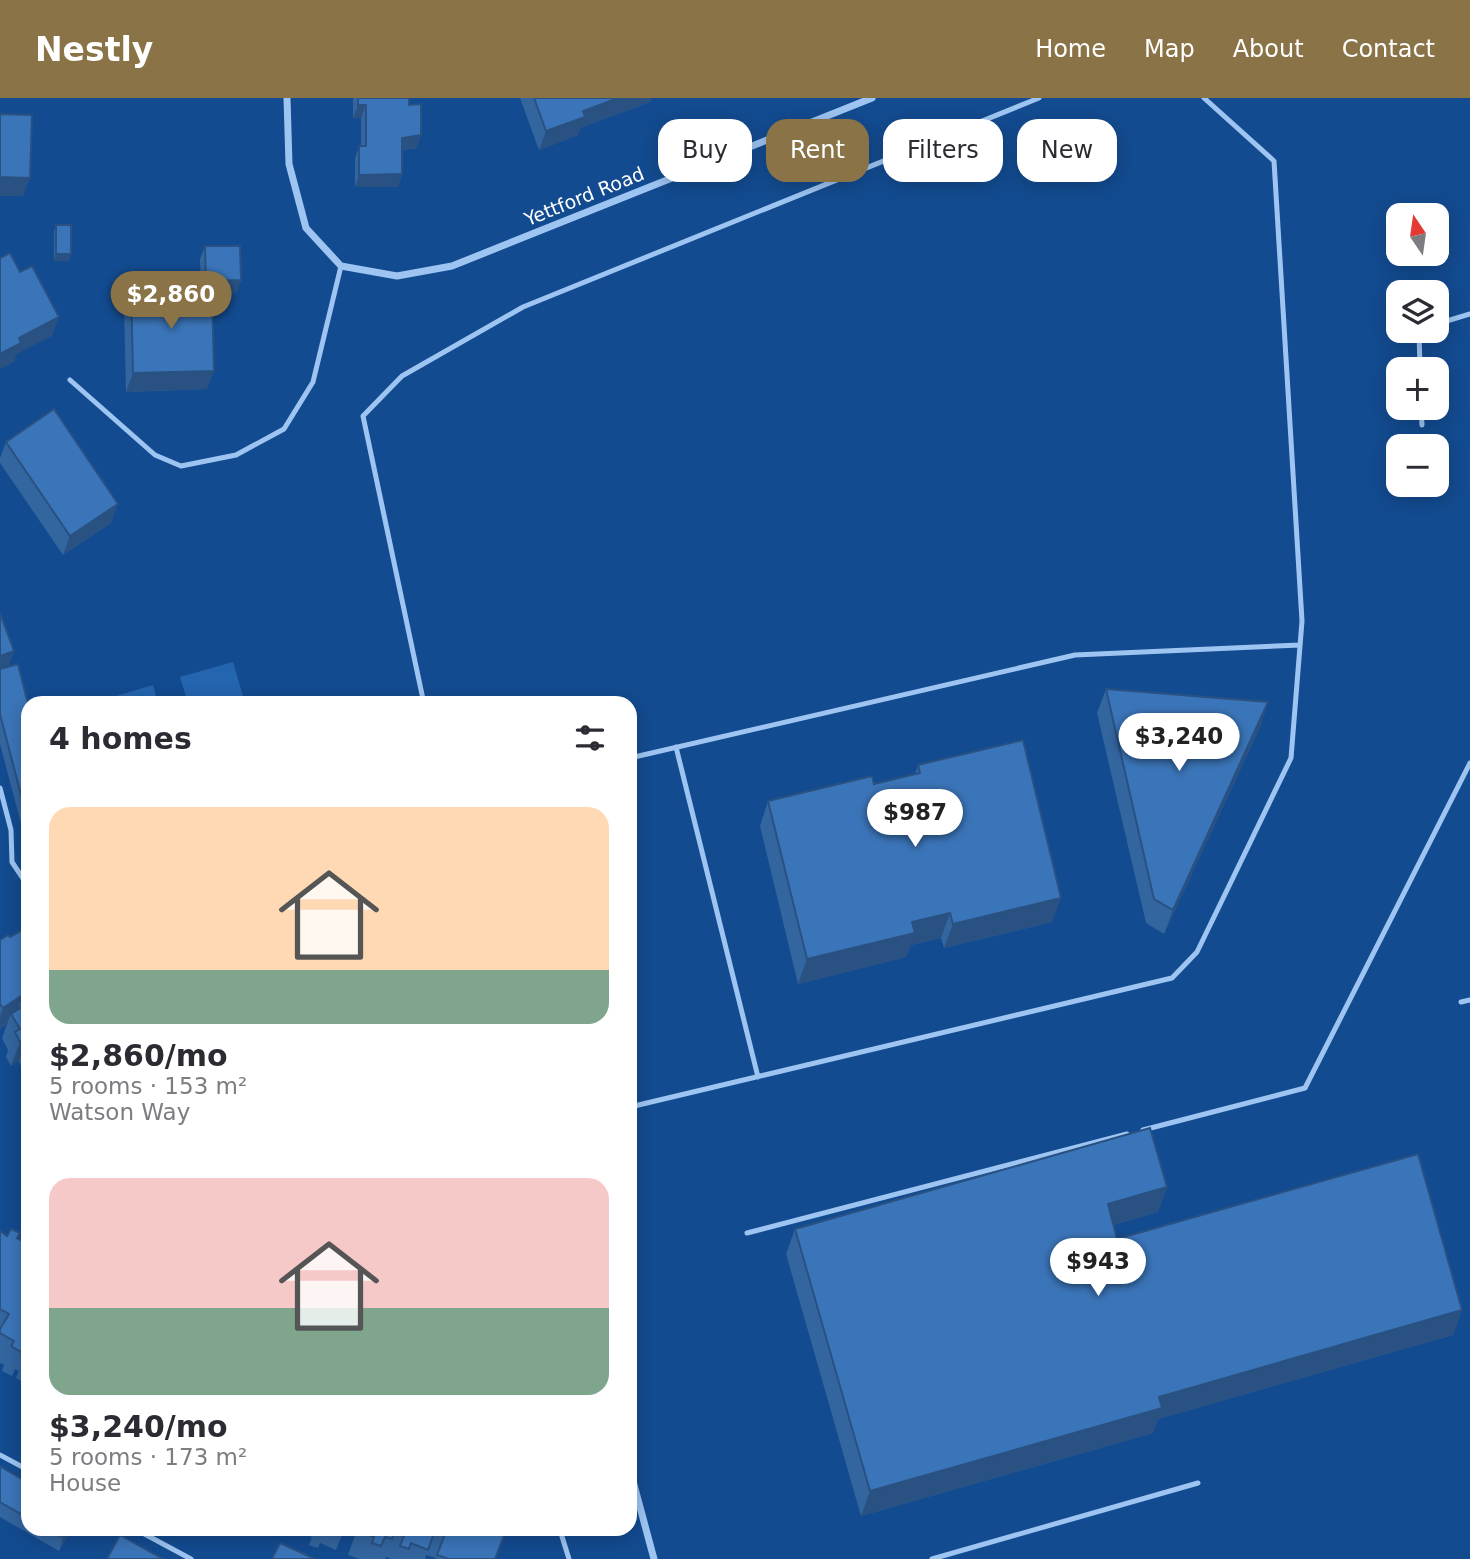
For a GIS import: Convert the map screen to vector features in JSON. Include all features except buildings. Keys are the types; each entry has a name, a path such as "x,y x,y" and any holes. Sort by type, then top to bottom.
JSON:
{"street":[{"path":"287,98 289,164 306,228 341,266"},
{"name":"Yettford Road","path":"341,266 397,276 452,266 872,98"},
{"path":"637,1495 654,1559"}],"lane":[{"path":"422,696 363,415 402,376 523,307 1039,98"},
{"path":"637,1105 1172,978 1197,952 1292,758 1301,607 1274,161 1204,98"},
{"path":"70,380 155,455 181,466 236,456 284,429 313,382 341,266"},
{"path":"1449,320 1470,314"},
{"path":"1422,420 1422,425"},
{"path":"637,756 1075,655 1300,645"},
{"path":"676,747 758,1077"},
{"path":"747,1233 1305,1088 1470,763"},
{"path":"0,788 11,830 12,862 21,876"},
{"path":"1461,1002 1470,1000"},
{"path":"0,1455 21,1466"},
{"path":"932,1559 1198,1483"},
{"path":"148,1536 191,1559"},
{"path":"562,1536 569,1559"}],"shaded area":[{"path":"233,662 243,696 186,696 180,677"},
{"path":"153,685 156,696 116,696"}]}
